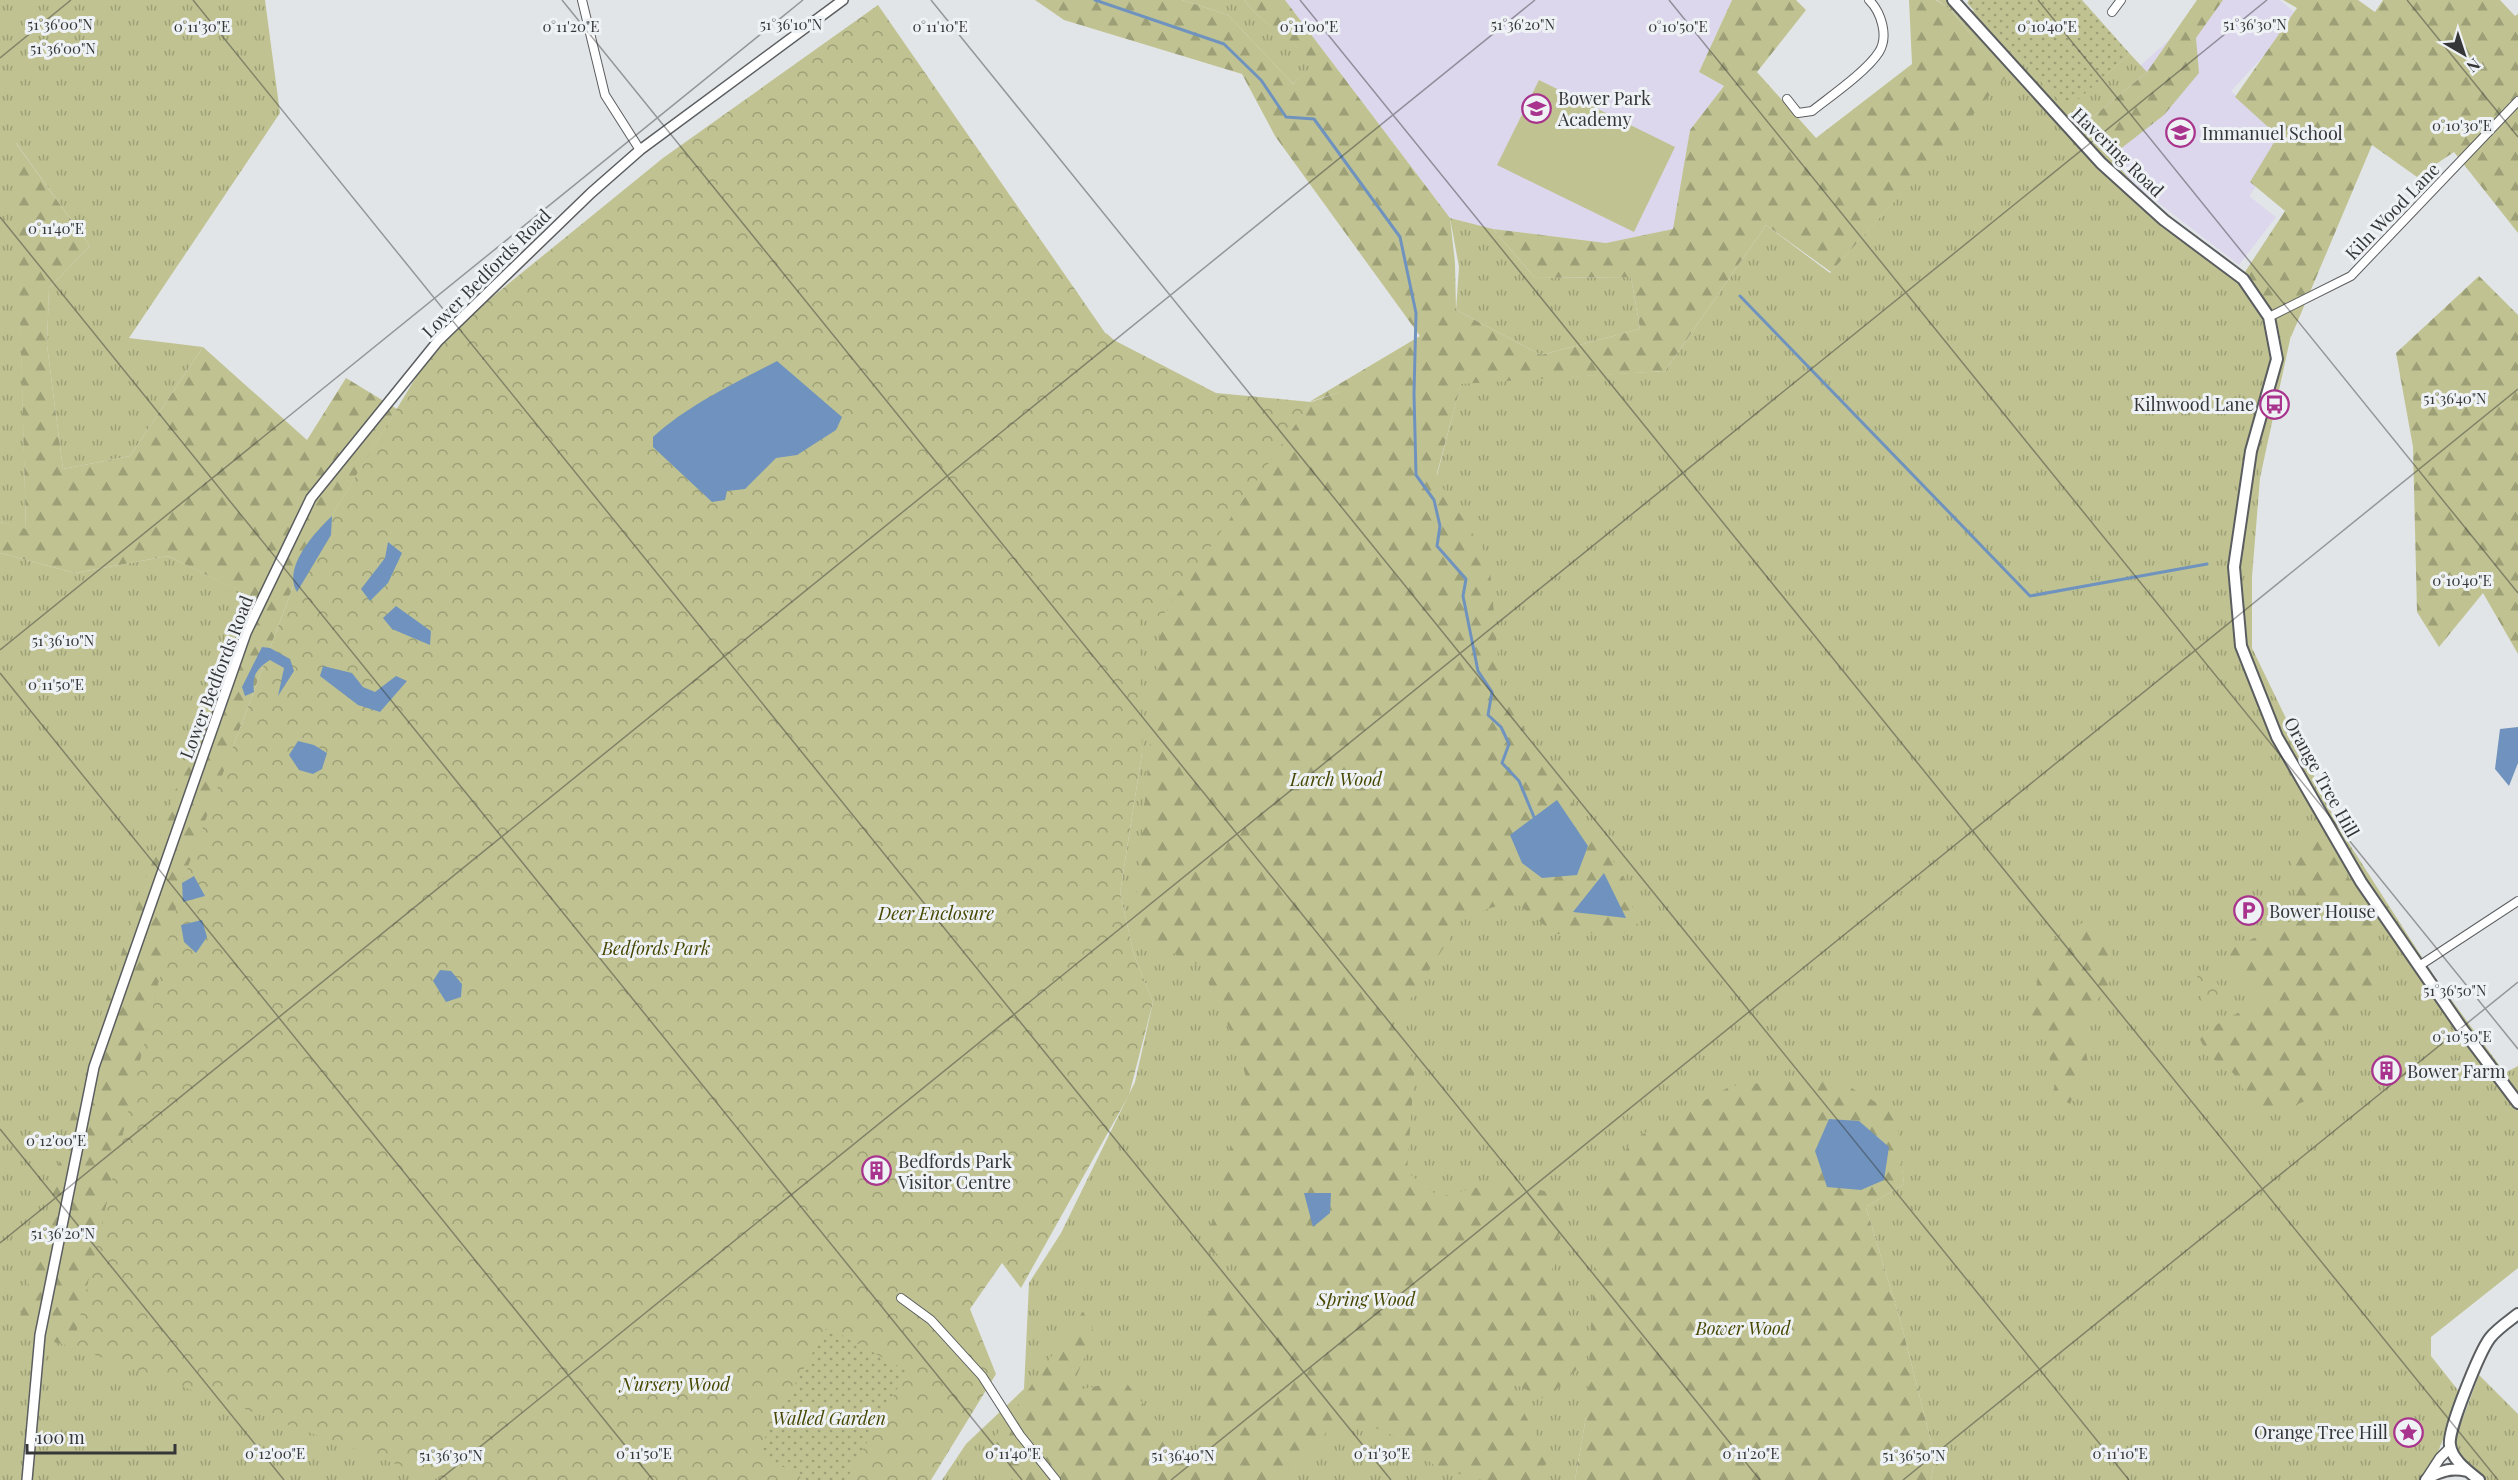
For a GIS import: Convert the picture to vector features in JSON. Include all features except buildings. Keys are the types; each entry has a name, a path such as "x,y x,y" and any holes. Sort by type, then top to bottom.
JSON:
{"main road":[{"name":"Havering Road","path":"1953,0 2101,163 2164,220 2243,279 2269,317"},
{"name":"Orange Tree Hill","path":"2269,317 2277,359 2251,451 2234,567 2241,646 2277,737 2361,882 2518,1103"},
{"path":"2479,1480 2456,1458 2450,1448 2451,1432 2474,1370 2490,1337 2518,1314"},
{"path":"2425,1480 2434,1473 2453,1469 2468,1471"}],"street":[{"path":"582,0 605,95 640,150"},
{"name":"Lower Bedfords Road","path":"27,1480 40,1335 94,1067 246,633 311,498 438,341 508,271 640,150 843,0"},
{"path":"1787,99 1798,113 1812,111 1879,53 1883,36 1882,24 1869,0"},
{"path":"2112,12 2121,0"},
{"name":"Kiln Wood Lane","path":"2269,317 2351,276 2518,101"},
{"path":"2419,966 2518,901"},
{"path":"902,1298 931,1320 981,1376 1020,1436 1056,1480"},
{"path":"2425,1480 2450,1448"}],"shaded area":[{"name":"Bower Park Academy","path":"1285,0 1732,0 1699,72 1724,86 1690,130 1674,229 1606,243 1493,229 1450,218"},
{"name":"Immanuel School","path":"2202,0 2280,0 2300,17 2231,91 2289,142 2249,196 2276,217 2239,265 2094,153 2076,123 2170,39"}],"green space":[{"path":"0,0 265,0 280,113 129,338 203,347 130,456 63,469 47,345 49,288 90,246 16,143 26,530 0,522"},
{"path":"1035,0 1182,0 1228,15 1293,84 1315,63 1255,13 1244,0 1285,0 1450,218 1455,263 1456,310 1541,355 1640,329 1631,277 1535,278 1493,229 1606,243 1673,229 1690,130 1724,86 1699,72 1732,0 1796,0 1806,10 1757,72 1816,138 1912,64 1909,0 1936,0 1950,9 2006,77 1831,272 1766,225 1665,371 1461,384 1436,477 1489,559 1501,689 1550,772 1621,872 1640,932 1555,934 1514,901 1464,916 1393,1026 1415,1062 1407,1172 1439,1197 1510,1179 1566,1199 1552,1270 1587,1359 1546,1400 1507,1380 1549,1460 1535,1480 1482,1480 1438,1468 1397,1437 1368,1425 1332,1423 1312,1454 1276,1472 1274,1480 1014,1480 994,1470 982,1456 1086,1307 1094,1334 1077,1375 1074,1391 1124,1380 1201,1476 1203,1321 1245,1263 1205,1250 1247,1079 1233,1037 1201,966 1133,935 1161,618 1311,402 1343,391 1309,402 1420,336 1275,136 1242,74 1064,20"},
{"path":"1182,0 1244,0 1255,13 1316,63 1293,84 1228,15"},
{"path":"1937,0 1950,0 1976,12 2067,108 2130,54 2147,72 2082,126 2144,195 2246,278 2291,335 2260,478 2252,577 2252,648 2339,828 2434,976 2505,1073 2518,1066 2518,1268 2431,1337 2431,1356 2461,1394 2438,1452 2420,1480 1931,1480 1935,1457 1901,1323 1866,1207 1904,1184 1895,1117 1586,1417 1575,1480 942,1480 966,1444 1024,1389 1029,1283 1061,1233 1135,1082 1153,1002 1134,955 1120,893 1142,753 1106,333 1209,423 1296,423 1311,402 1437,475 1461,383 1665,371 1766,225 1830,273 2005,77 1952,11"},
{"path":"1969,0 2082,0 2130,54 2067,109 1967,3"},
{"path":"2197,0 2223,0 2196,38 2199,73 2164,115 2110,157 2082,126 2147,72"},
{"path":"2283,0 2358,0 2375,12 2383,0 2500,0 2515,16 2518,14 2518,233 2454,152 2417,177 2372,145 2291,337 2245,272 2285,211 2250,182 2278,136 2235,97 2297,8"},
{"name":"Bedfords Park","path":"878,5 1108,337 1216,393 1311,402 1161,618 1139,602 1142,753 1120,893 1134,955 1153,1002 1129,1095 1021,1288 1002,1263 970,1309 996,1374 931,1480 440,1480 73,1347 182,883 300,568 438,341 663,158"},
{"path":"1539,80 1675,147 1634,232 1497,165"},
{"path":"15,142 90,246 49,288 47,345 63,469 130,456 203,347 307,440 346,378 397,409 300,568 182,883 73,1347 16,1332 84,1066 200,716 252,597 168,556 75,573 0,553 0,522 26,529"},
{"path":"1450,218 1493,229 1535,278 1631,277 1640,329 1541,355 1456,310 1459,267"},
{"path":"2479,276 2518,315 2518,654 2483,593 2439,647 2417,612 2413,447 2396,353"},
{"path":"0,553 75,573 168,556 253,597 215,679 441,1480 0,1480"},
{"path":"2325,839 2375,921 2376,937 2369,963 2375,983 2368,999 2326,1031 2322,1051 2334,1089 2279,1112 2251,1107 2236,1077 2218,1061 2209,1058 2198,1035 2263,999 2245,973 2235,974 2225,963 2235,947 2296,920 2301,913 2294,891 2292,859 2301,845"},
{"path":"2092,917 2110,948 2112,975 2103,993 2079,1020 2088,1062 2070,1104 2053,1094 2056,1077 2049,1057 2045,1031 2032,1015 2038,976 2052,941"},
{"path":"2207,971 2211,972 2223,993 2219,1002 2212,1006 2205,1004 2193,985 2198,975"},
{"name":"Bower Wood","path":"1831,1076 1896,1114 1904,1184 1866,1207 1901,1323 1935,1457 1931,1480 1575,1480 1586,1417 1599,1187 1634,1139 1731,1086"},
{"name":"Walled Garden","path":"827,1327 907,1371 846,1480 806,1480 757,1452"},
{"path":"2479,1375 2518,1414 2518,1480 2485,1480 2451,1450"}],"water":[{"path":"777,361 842,417 836,430 797,455 776,458 745,489 727,491 725,500 712,502 653,447 653,437 697,405"},
{"path":"332,516 331,535 297,592 294,572 302,551"},
{"path":"388,542 402,553 388,583 370,601 361,589 385,558"},
{"path":"396,606 431,631 430,645 392,629 383,618"},
{"path":"262,647 270,648 290,659 294,671 278,696 284,668 270,660 256,673 254,692 245,696 242,687"},
{"path":"323,666 352,673 363,687 375,692 396,676 407,681 380,712 358,705 320,676"},
{"path":"2518,727 2518,763 2509,786 2495,769 2500,729"},
{"path":"298,741 314,745 327,753 322,769 313,774 299,770 289,755"},
{"path":"1557,800 1588,846 1577,875 1542,878 1522,863 1510,835"},
{"path":"1604,873 1626,918 1573,912"},
{"path":"194,876 205,896 183,902 182,883"},
{"path":"202,920 207,937 196,953 184,942 181,925"},
{"path":"440,970 451,971 462,984 461,997 446,1002 433,981"},
{"path":"1829,1119 1859,1121 1889,1147 1884,1180 1861,1190 1827,1187 1815,1151"},
{"path":"1304,1193 1331,1193 1330,1213 1313,1227"}],"waterway":[{"path":"1095,0 1224,44 1261,80 1286,117 1314,119 1400,237 1416,313 1414,394 1416,475 1434,500 1440,526 1437,546 1466,579 1463,596 1478,671 1492,692 1488,715 1501,727 1509,744 1502,763 1519,781 1534,817"},
{"path":"1740,296 2030,596 2207,564"}],"place":[{"name":"Bower Park Academy","path":"1537,108"},
{"name":"Immanuel School","path":"2181,133"},
{"name":"Kilnwood Lane","path":"2275,404"},
{"name":"Bower House","path":"2248,911"},
{"name":"Bower Farm","path":"2386,1071"},
{"name":"Bedfords Park Visitor Centre","path":"877,1171"},
{"name":"Orange Tree Hill","path":"2409,1432"}],"park label":[{"name":"Larch Wood","path":"1336,779"},
{"name":"Deer Enclosure","path":"936,913"},
{"name":"Spring Wood","path":"1366,1299"},
{"name":"Nursery Wood","path":"675,1384"}]}
